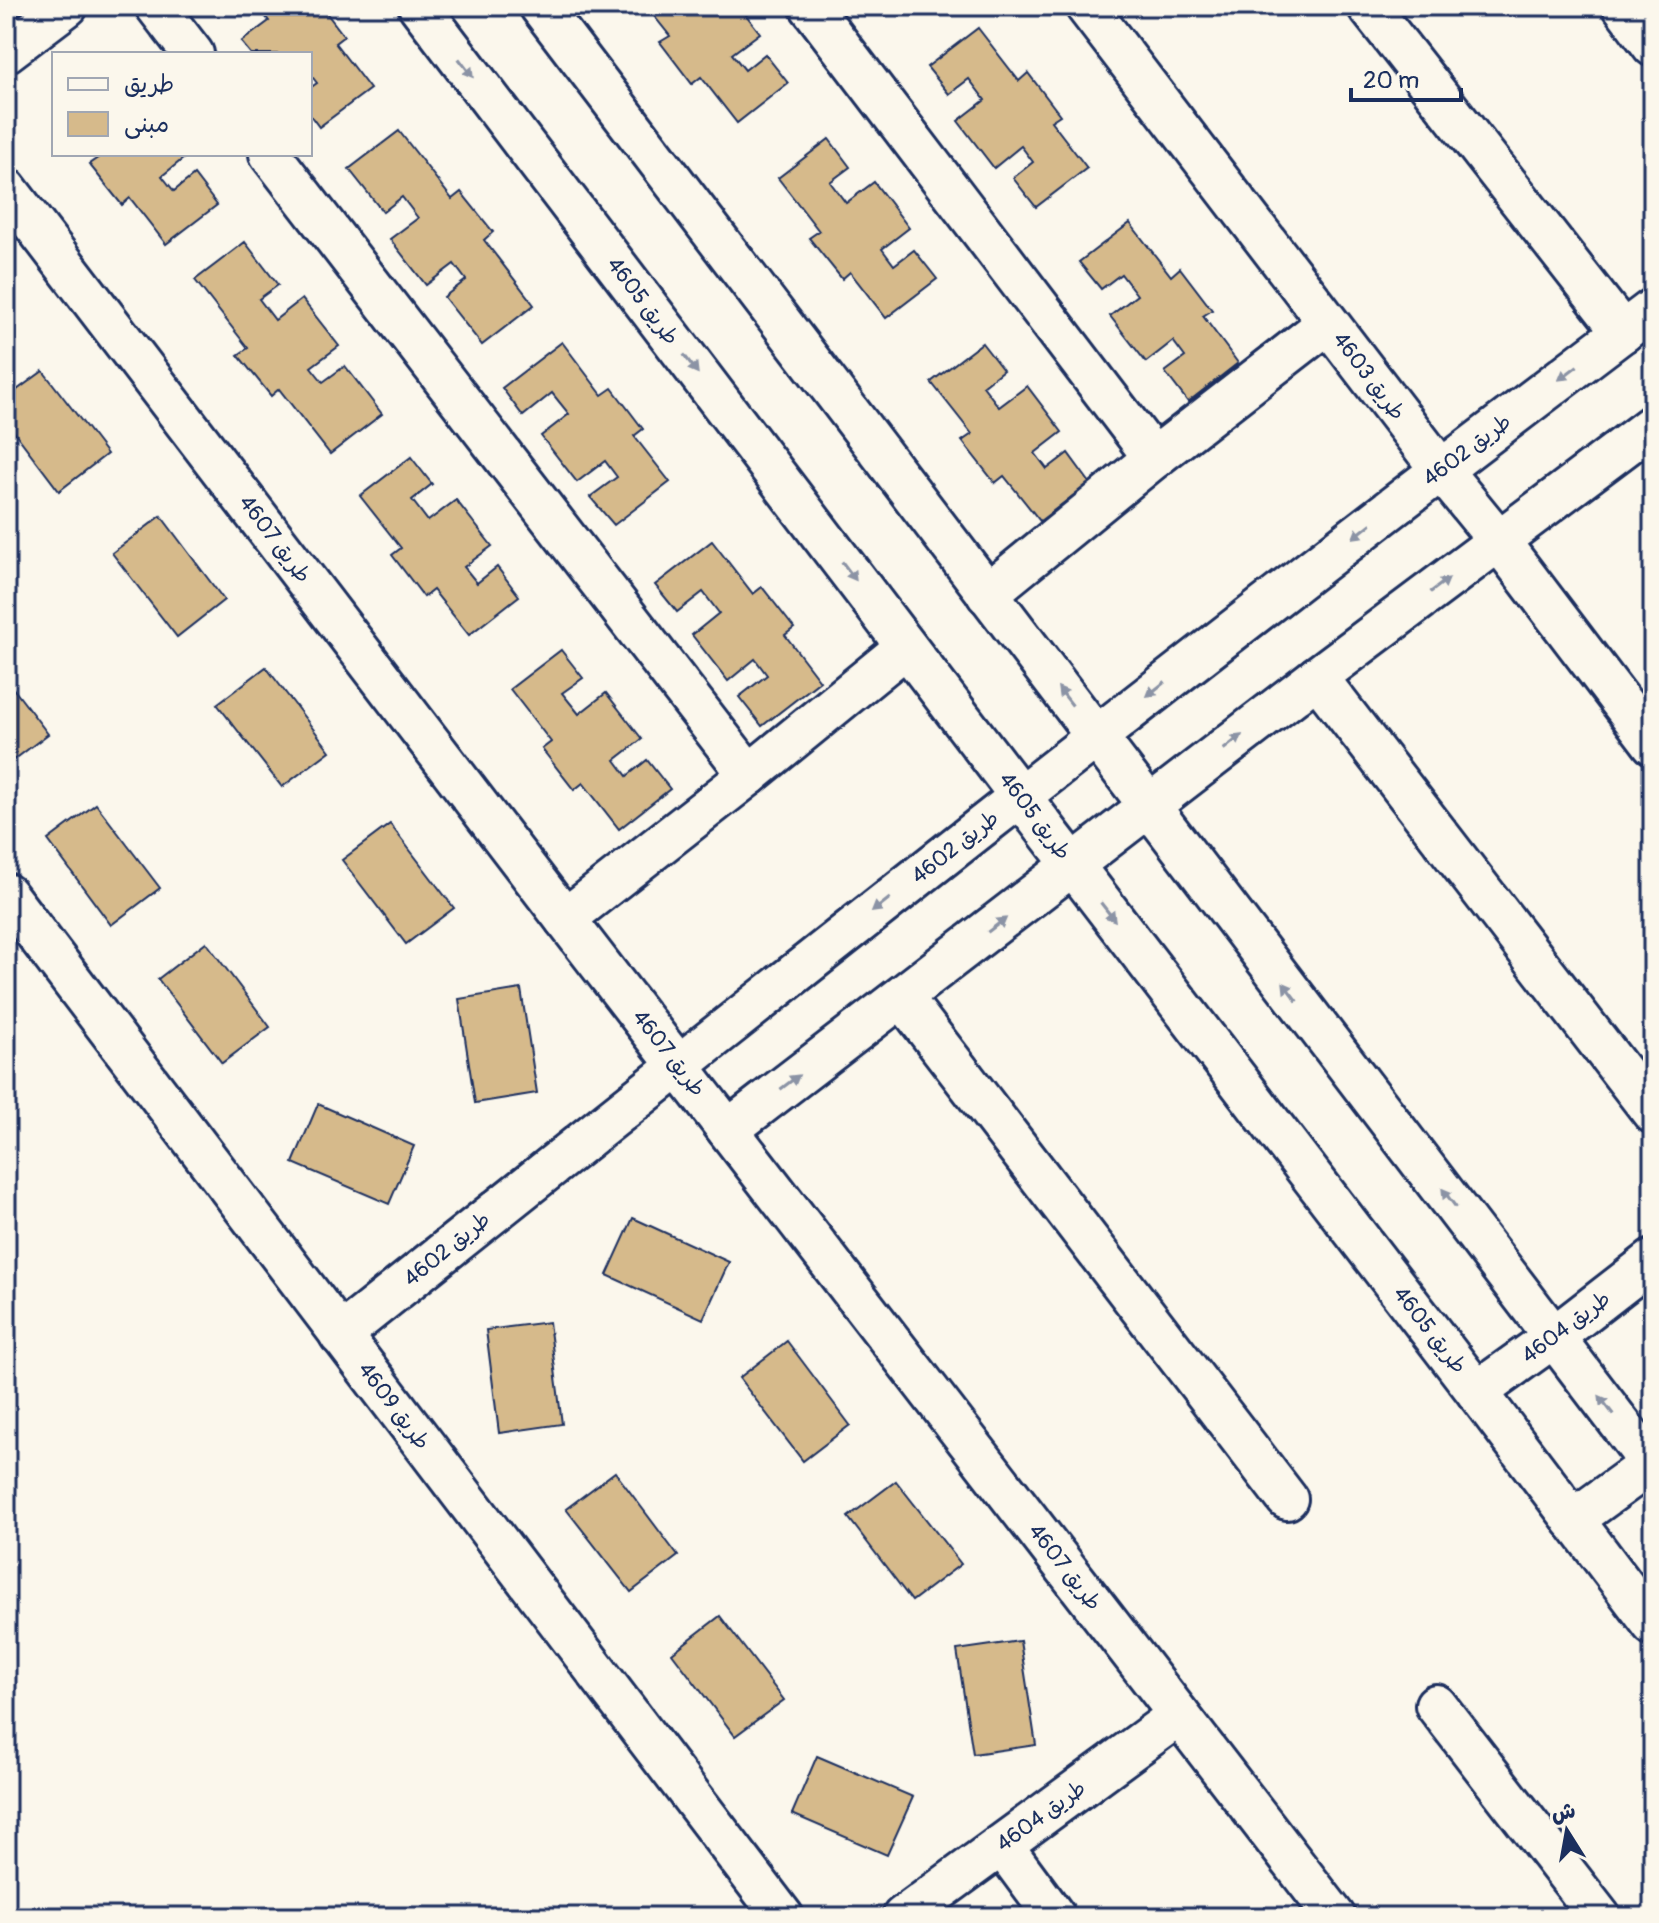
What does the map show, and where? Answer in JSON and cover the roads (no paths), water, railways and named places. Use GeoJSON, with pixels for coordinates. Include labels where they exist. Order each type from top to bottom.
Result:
{"type":"FeatureCollection","features":[{"type":"Feature","properties":{"kind":"street"},"geometry":{"type":"LineString","coordinates":[[6,52],[67,6]]}},
{"type":"Feature","properties":{"kind":"street"},"geometry":{"type":"LineString","coordinates":[[156,6],[191,52]]}},
{"type":"Feature","properties":{"kind":"street","name":"طريق 4605"},"geometry":{"type":"LineString","coordinates":[[419,6],[1653,1625]]}},
{"type":"Feature","properties":{"kind":"street"},"geometry":{"type":"LineString","coordinates":[[540,6],[1652,1465],[1573,1520]]}},
{"type":"Feature","properties":{"kind":"street"},"geometry":{"type":"LineString","coordinates":[[810,6],[1154,458]]}},
{"type":"Feature","properties":{"kind":"street","name":"طريق 4603"},"geometry":{"type":"LineString","coordinates":[[1086,6],[1653,744]]}},
{"type":"Feature","properties":{"kind":"street"},"geometry":{"type":"LineString","coordinates":[[1623,6],[1653,46]]}},
{"type":"Feature","properties":{"kind":"street"},"geometry":{"type":"LineString","coordinates":[[1371,7],[1638,321]]}},
{"type":"Feature","properties":{"kind":"street"},"geometry":{"type":"LineString","coordinates":[[272,156],[749,775]]}},
{"type":"Feature","properties":{"kind":"street","name":"طريق 4607"},"geometry":{"type":"LineString","coordinates":[[6,188],[1335,1917]]}},
{"type":"Feature","properties":{"kind":"street","name":"طريق 4602"},"geometry":{"type":"LineString","coordinates":[[340,1335],[1096,735],[1638,321]]}},
{"type":"Feature","properties":{"kind":"street"},"geometry":{"type":"LineString","coordinates":[[987,594],[1154,458],[1328,323]]}},
{"type":"Feature","properties":{"kind":"street"},"geometry":{"type":"LineString","coordinates":[[728,1130],[1317,677],[1653,425]]}},
{"type":"Feature","properties":{"kind":"street"},"geometry":{"type":"LineString","coordinates":[[565,919],[906,647]]}},
{"type":"Feature","properties":{"kind":"street"},"geometry":{"type":"LineString","coordinates":[[1317,677],[1653,1113]]}},
{"type":"Feature","properties":{"kind":"street","name":"طريق 4609"},"geometry":{"type":"LineString","coordinates":[[6,894],[783,1917]]}},
{"type":"Feature","properties":{"kind":"street"},"geometry":{"type":"LineString","coordinates":[[902,997],[1287,1499]]}},
{"type":"Feature","properties":{"kind":"street","name":"طريق 4604"},"geometry":{"type":"LineString","coordinates":[[1477,1392],[1653,1260]]}},
{"type":"Feature","properties":{"kind":"street"},"geometry":{"type":"LineString","coordinates":[[1436,1705],[1600,1917]]}},
{"type":"Feature","properties":{"kind":"street","name":"طريق 4604"},"geometry":{"type":"LineString","coordinates":[[903,1917],[1179,1715]]}},
{"type":"Feature","properties":{"kind":"street"},"geometry":{"type":"LineString","coordinates":[[1002,1845],[1055,1917]]}}]}
